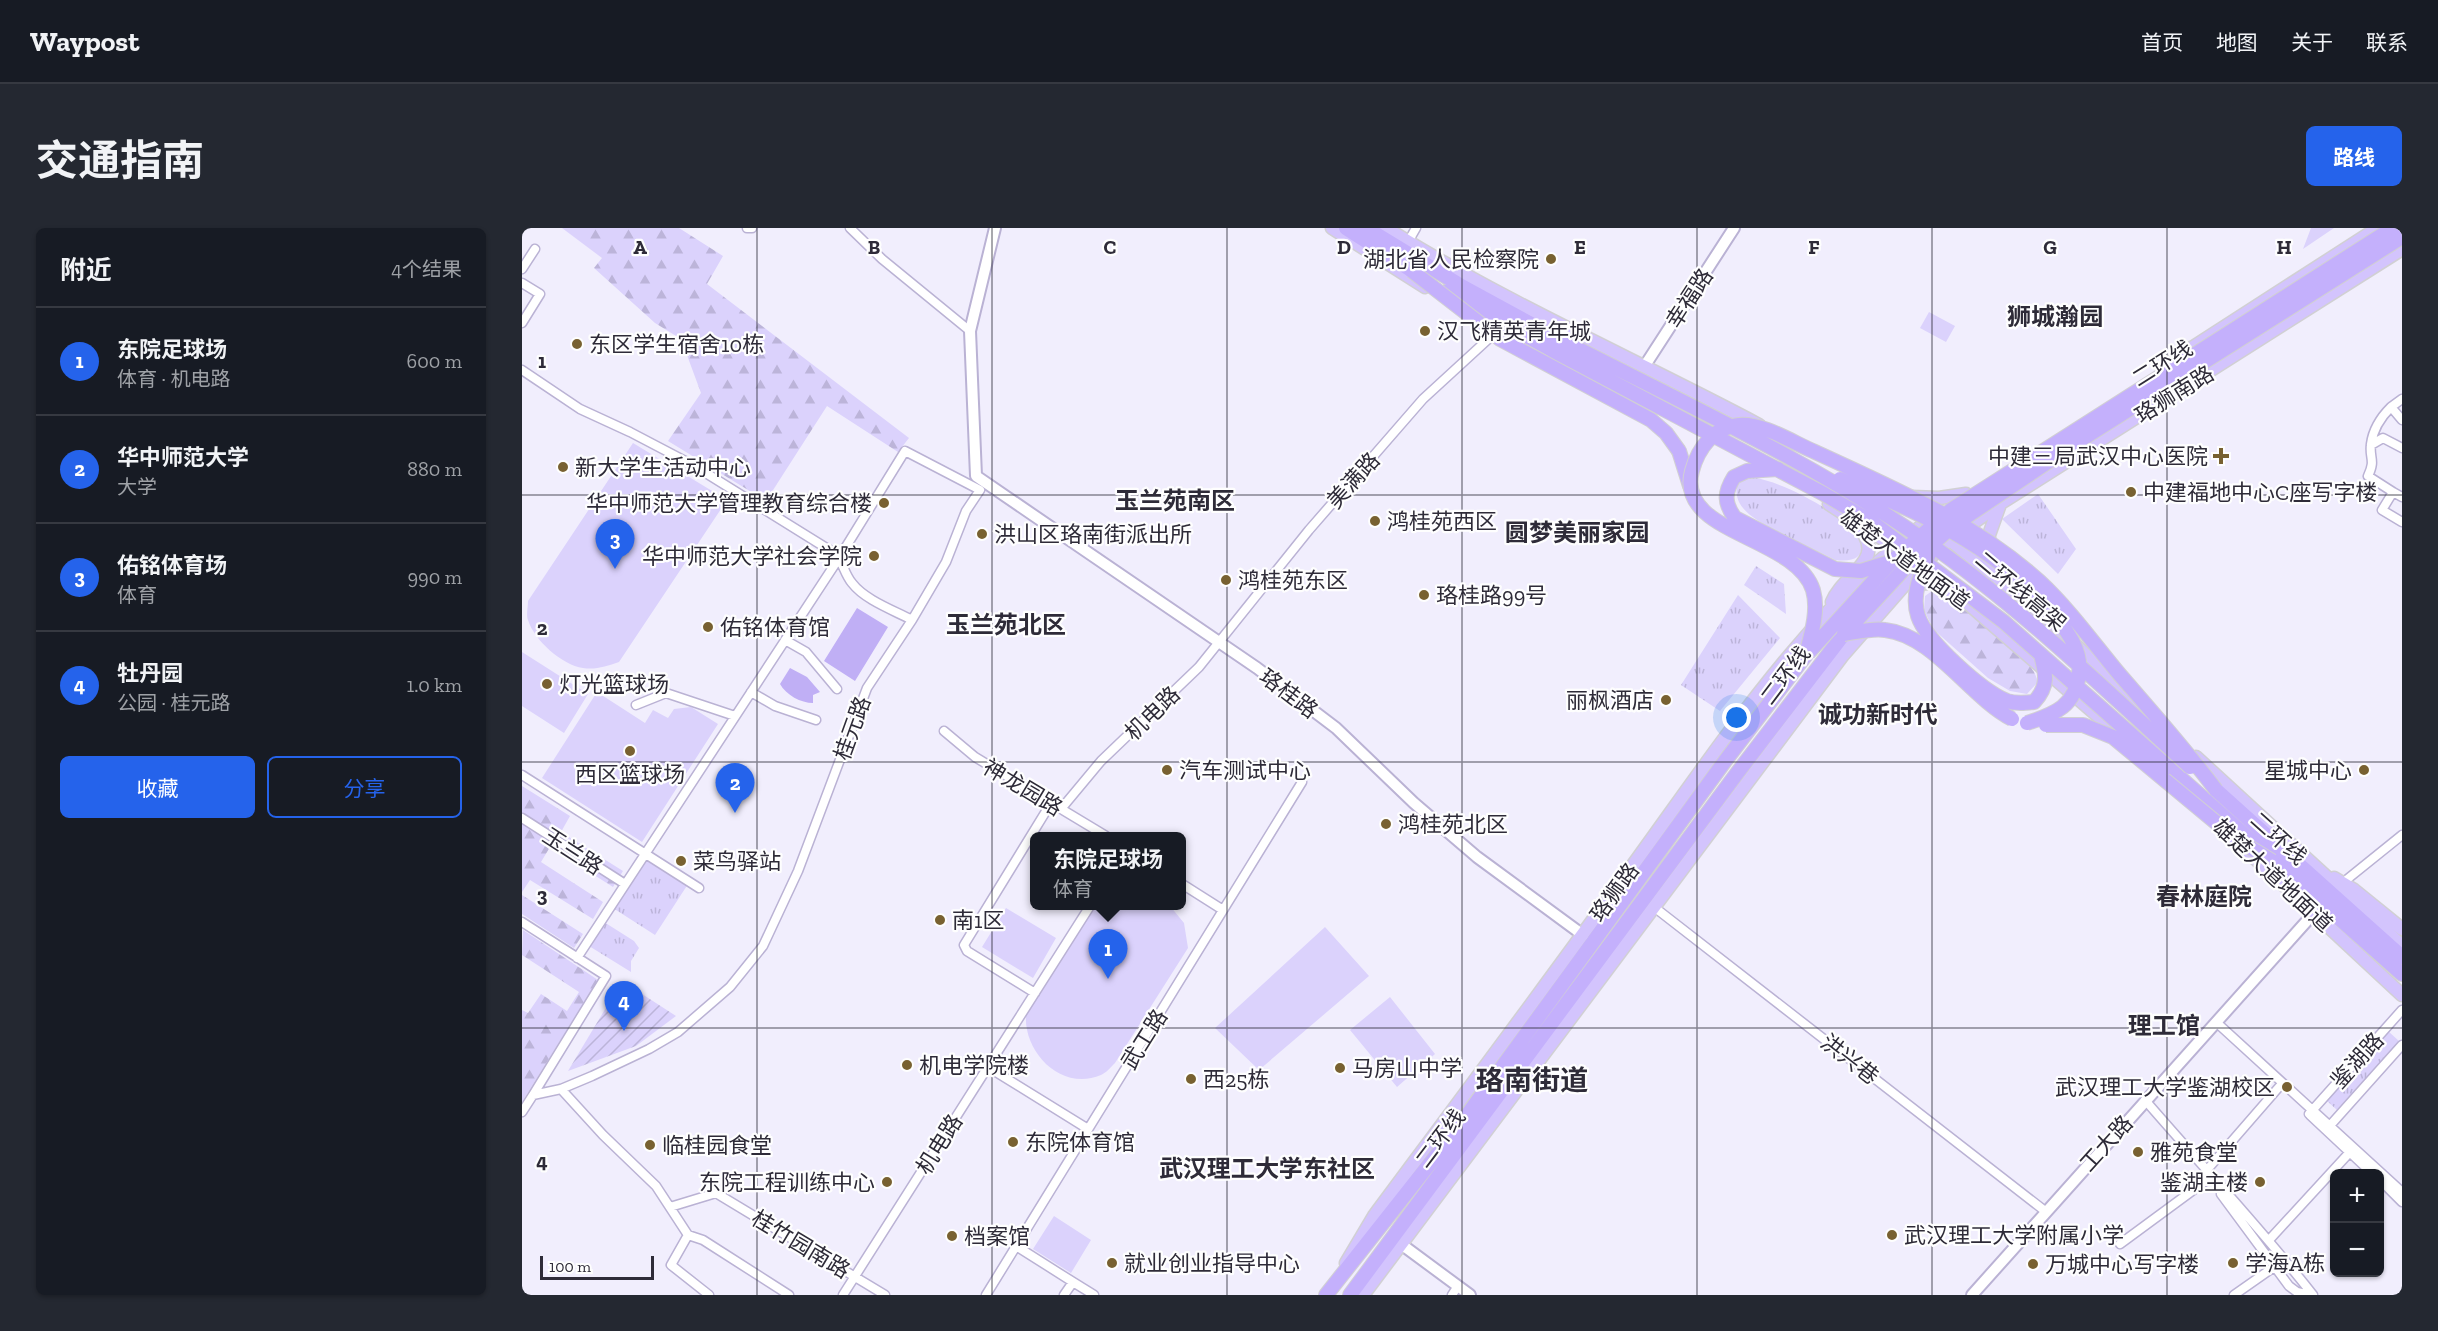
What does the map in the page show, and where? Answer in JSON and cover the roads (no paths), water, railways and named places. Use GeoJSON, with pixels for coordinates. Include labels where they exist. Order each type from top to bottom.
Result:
{"type":"FeatureCollection","features":[{"type":"Feature","properties":{"kind":"highway"},"geometry":{"type":"LineString","coordinates":[[1346,228],[1412,271],[1500,339],[1652,420],[1666,433],[1679,451],[1690,486],[1703,512],[1721,524],[1792,561],[1809,581],[1814,592],[1814,613],[1806,655]]}},
{"type":"Feature","properties":{"kind":"highway"},"geometry":{"type":"LineString","coordinates":[[1366,228],[1555,344]]}},
{"type":"Feature","properties":{"kind":"highway","name":"二环线"},"geometry":{"type":"LineString","coordinates":[[1328,1291],[1454,1133],[1725,761],[1806,655],[1892,561],[1951,510],[2393,228]]}},
{"type":"Feature","properties":{"kind":"highway","name":"二环线"},"geometry":{"type":"LineString","coordinates":[[1350,1295],[1738,771],[1844,634],[1904,569],[2082,439],[2402,237]]}},
{"type":"Feature","properties":{"kind":"highway"},"geometry":{"type":"LineString","coordinates":[[1412,271],[1555,344]]}},
{"type":"Feature","properties":{"kind":"highway","name":"二环线高架"},"geometry":{"type":"LineString","coordinates":[[1555,344],[1785,455],[1899,523],[2014,610],[2402,957]]}},
{"type":"Feature","properties":{"kind":"highway","name":"二环线"},"geometry":{"type":"LineString","coordinates":[[1555,344],[1824,494],[1906,546],[2004,622],[2402,974]]}},
{"type":"Feature","properties":{"kind":"highway"},"geometry":{"type":"LineString","coordinates":[[1690,486],[1695,461],[1703,446],[1726,426],[1743,424],[1771,432],[1907,494],[1958,522],[2000,550],[2060,602],[2184,748],[2216,790]]}},
{"type":"Feature","properties":{"kind":"highway"},"geometry":{"type":"LineString","coordinates":[[1785,455],[1905,507],[1961,535],[2006,568],[2042,600],[2061,623],[2077,650],[2080,663],[2079,676],[2068,702],[2056,714],[2027,723]]}},
{"type":"Feature","properties":{"kind":"highway"},"geometry":{"type":"LineString","coordinates":[[1778,469],[1747,471],[1734,477],[1725,497],[1727,508],[1735,518],[1834,569],[1861,571],[1892,561]]}},
{"type":"Feature","properties":{"kind":"highway"},"geometry":{"type":"LineString","coordinates":[[1945,538],[1922,570],[1916,594],[1918,616],[1934,641],[1988,690],[2007,701],[2020,704],[2034,702],[2045,687],[2044,658]]}},
{"type":"Feature","properties":{"kind":"highway"},"geometry":{"type":"LineString","coordinates":[[1844,634],[1873,629],[1905,635],[1947,666],[1999,712],[2027,723],[2083,724],[2113,737],[2236,839],[2272,861]]}},
{"type":"Feature","properties":{"kind":"main road","name":"雄楚大道地面道"},"geometry":{"type":"LineString","coordinates":[[1332,228],[1413,280],[1500,330],[1836,509],[1895,547],[1959,596],[2176,783],[2402,995]]}},
{"type":"Feature","properties":{"kind":"main road","name":"雄楚大道地面道"},"geometry":{"type":"LineString","coordinates":[[1386,228],[1408,242],[1644,367],[1741,415],[1884,493],[1926,522],[2050,622],[2317,869],[2340,885]]}},
{"type":"Feature","properties":{"kind":"main road","name":"珞狮南路"},"geometry":{"type":"LineString","coordinates":[[1926,522],[2378,228]]}},
{"type":"Feature","properties":{"kind":"main road","name":"珞狮南路"},"geometry":{"type":"LineString","coordinates":[[1921,566],[1945,538],[2402,249]]}},
{"type":"Feature","properties":{"kind":"main road"},"geometry":{"type":"LineString","coordinates":[[1884,493],[1927,499],[1966,494]]}},
{"type":"Feature","properties":{"kind":"main road"},"geometry":{"type":"LineString","coordinates":[[2001,503],[1989,535],[1989,552],[2003,582]]}},
{"type":"Feature","properties":{"kind":"main road"},"geometry":{"type":"LineString","coordinates":[[1827,615],[1837,592],[1863,563],[1870,545],[1867,535],[1836,509]]}},
{"type":"Feature","properties":{"kind":"main road","name":"珞狮路"},"geometry":{"type":"LineString","coordinates":[[1328,1291],[1374,1216],[1713,756],[1774,677],[1827,615],[1895,547],[1926,522]]}},
{"type":"Feature","properties":{"kind":"main road","name":"珞狮路"},"geometry":{"type":"LineString","coordinates":[[1363,1295],[1843,655],[1921,566]]}},
{"type":"Feature","properties":{"kind":"main road"},"geometry":{"type":"LineString","coordinates":[[1899,589],[1923,582],[1959,596]]}},
{"type":"Feature","properties":{"kind":"main road"},"geometry":{"type":"LineString","coordinates":[[2340,885],[2400,928]]}},
{"type":"Feature","properties":{"kind":"main road"},"geometry":{"type":"LineString","coordinates":[[2340,885],[2402,946]]}},
{"type":"Feature","properties":{"kind":"street"},"geometry":{"type":"LineString","coordinates":[[850,228],[882,259],[970,331]]}},
{"type":"Feature","properties":{"kind":"street"},"geometry":{"type":"LineString","coordinates":[[980,490],[976,476],[970,331],[994,228]]}},
{"type":"Feature","properties":{"kind":"street"},"geometry":{"type":"LineString","coordinates":[[1408,242],[1416,228]]}},
{"type":"Feature","properties":{"kind":"street","name":"幸福路"},"geometry":{"type":"LineString","coordinates":[[1644,367],[1734,228]]}},
{"type":"Feature","properties":{"kind":"street"},"geometry":{"type":"LineString","coordinates":[[522,269],[535,249]]}},
{"type":"Feature","properties":{"kind":"street"},"geometry":{"type":"LineString","coordinates":[[522,283],[540,294],[522,323]]}},
{"type":"Feature","properties":{"kind":"street","name":"美满路"},"geometry":{"type":"LineString","coordinates":[[1218,641],[1309,530],[1423,399],[1500,330]]}},
{"type":"Feature","properties":{"kind":"street"},"geometry":{"type":"LineString","coordinates":[[522,370],[580,410],[630,432],[693,465],[839,558],[851,582],[862,592],[912,620]]}},
{"type":"Feature","properties":{"kind":"street"},"geometry":{"type":"LineString","coordinates":[[2402,399],[2379,420],[2371,445],[2374,463],[2368,476],[2402,498]]}},
{"type":"Feature","properties":{"kind":"street"},"geometry":{"type":"LineString","coordinates":[[2391,407],[2402,420]]}},
{"type":"Feature","properties":{"kind":"street"},"geometry":{"type":"LineString","coordinates":[[2371,445],[2383,438],[2402,448]]}},
{"type":"Feature","properties":{"kind":"street"},"geometry":{"type":"LineString","coordinates":[[577,957],[786,640],[905,451],[980,490]]}},
{"type":"Feature","properties":{"kind":"street","name":"珞桂路"},"geometry":{"type":"LineString","coordinates":[[976,476],[1218,641],[1336,728],[1414,802],[1477,857],[1583,935]]}},
{"type":"Feature","properties":{"kind":"street","name":"桂元路"},"geometry":{"type":"LineString","coordinates":[[533,1095],[561,1089],[649,1049],[678,1032],[730,987],[763,946],[798,871],[867,688],[912,620],[946,562],[966,511],[980,490]]}},
{"type":"Feature","properties":{"kind":"street"},"geometry":{"type":"LineString","coordinates":[[2393,492],[2382,510],[2402,522]]}},
{"type":"Feature","properties":{"kind":"street"},"geometry":{"type":"LineString","coordinates":[[786,640],[806,652],[837,689]]}},
{"type":"Feature","properties":{"kind":"street","name":"机电路"},"geometry":{"type":"LineString","coordinates":[[1061,809],[1101,761],[1199,668],[1218,641]]}},
{"type":"Feature","properties":{"kind":"street"},"geometry":{"type":"LineString","coordinates":[[751,692],[775,706],[816,720]]}},
{"type":"Feature","properties":{"kind":"street"},"geometry":{"type":"LineString","coordinates":[[636,705],[666,693],[735,716]]}},
{"type":"Feature","properties":{"kind":"street","name":"神龙园路"},"geometry":{"type":"LineString","coordinates":[[944,731],[975,757],[1098,832]]}},
{"type":"Feature","properties":{"kind":"street"},"geometry":{"type":"LineString","coordinates":[[522,775],[699,888]]}},
{"type":"Feature","properties":{"kind":"street","name":"武工路"},"geometry":{"type":"LineString","coordinates":[[986,1295],[1302,782]]}},
{"type":"Feature","properties":{"kind":"street"},"geometry":{"type":"LineString","coordinates":[[1033,832],[1051,803]]}},
{"type":"Feature","properties":{"kind":"street","name":"玉兰路"},"geometry":{"type":"LineString","coordinates":[[522,818],[625,884]]}},
{"type":"Feature","properties":{"kind":"street"},"geometry":{"type":"LineString","coordinates":[[2340,885],[2402,836]]}},
{"type":"Feature","properties":{"kind":"street"},"geometry":{"type":"LineString","coordinates":[[1030,837],[964,945],[967,951],[1035,993]]}},
{"type":"Feature","properties":{"kind":"street"},"geometry":{"type":"LineString","coordinates":[[1186,887],[1223,910]]}},
{"type":"Feature","properties":{"kind":"street","name":"洪兴巷"},"geometry":{"type":"LineString","coordinates":[[1654,907],[2046,1211]]}},
{"type":"Feature","properties":{"kind":"street","name":"机电路"},"geometry":{"type":"LineString","coordinates":[[843,1295],[1087,910]]}},
{"type":"Feature","properties":{"kind":"street","name":"工大路"},"geometry":{"type":"LineString","coordinates":[[1972,1295],[2314,913]]}},
{"type":"Feature","properties":{"kind":"street"},"geometry":{"type":"LineString","coordinates":[[522,922],[606,976],[522,1112]]}},
{"type":"Feature","properties":{"kind":"street","name":"鉴湖路"},"geometry":{"type":"LineString","coordinates":[[2310,1112],[2402,1010]]}},
{"type":"Feature","properties":{"kind":"street"},"geometry":{"type":"LineString","coordinates":[[2214,1024],[2279,1087],[2310,1112]]}},
{"type":"Feature","properties":{"kind":"street"},"geometry":{"type":"LineString","coordinates":[[2214,1024],[2402,1192]]}},
{"type":"Feature","properties":{"kind":"street","name":"鉴湖路"},"geometry":{"type":"LineString","coordinates":[[2328,1128],[2402,1045]]}},
{"type":"Feature","properties":{"kind":"street"},"geometry":{"type":"LineString","coordinates":[[988,1067],[1088,1129]]}},
{"type":"Feature","properties":{"kind":"street"},"geometry":{"type":"LineString","coordinates":[[2120,1244],[2209,1176],[2279,1087]]}},
{"type":"Feature","properties":{"kind":"street"},"geometry":{"type":"LineString","coordinates":[[561,1089],[603,1135],[656,1186],[688,1235],[703,1240],[789,1295]]}},
{"type":"Feature","properties":{"kind":"street"},"geometry":{"type":"LineString","coordinates":[[2145,1100],[2209,1176],[2270,1239],[2311,1295]]}},
{"type":"Feature","properties":{"kind":"street"},"geometry":{"type":"LineString","coordinates":[[2328,1128],[2369,1169]]}},
{"type":"Feature","properties":{"kind":"street"},"geometry":{"type":"LineString","coordinates":[[2270,1239],[2350,1152]]}},
{"type":"Feature","properties":{"kind":"street"},"geometry":{"type":"LineString","coordinates":[[2209,1176],[2274,1267],[2295,1291],[2311,1295]]}},
{"type":"Feature","properties":{"kind":"street"},"geometry":{"type":"LineString","coordinates":[[2384,1185],[2402,1202]]}},
{"type":"Feature","properties":{"kind":"street","name":"桂竹园南路"},"geometry":{"type":"LineString","coordinates":[[670,1208],[716,1193],[885,1295]]}},
{"type":"Feature","properties":{"kind":"street"},"geometry":{"type":"LineString","coordinates":[[688,1235],[671,1265],[709,1295]]}},
{"type":"Feature","properties":{"kind":"street"},"geometry":{"type":"LineString","coordinates":[[1401,1244],[1455,1290],[1470,1295]]}},
{"type":"Feature","properties":{"kind":"street"},"geometry":{"type":"LineString","coordinates":[[1016,1246],[1094,1295]]}},
{"type":"Feature","properties":{"kind":"street"},"geometry":{"type":"LineString","coordinates":[[2234,1295],[2274,1267]]}},
{"type":"Feature","properties":{"kind":"street"},"geometry":{"type":"LineString","coordinates":[[1064,1295],[1073,1281]]}},
{"type":"Feature","properties":{"kind":"place","name":"湖北省人民检察院"},"geometry":{"type":"Point","coordinates":[1551,259]}},
{"type":"Feature","properties":{"kind":"place","name":"汉飞精英青年城"},"geometry":{"type":"Point","coordinates":[1425,331]}},
{"type":"Feature","properties":{"kind":"place","name":"东区学生宿舍10栋"},"geometry":{"type":"Point","coordinates":[577,344]}},
{"type":"Feature","properties":{"kind":"place","name":"中建三局武汉中心医院"},"geometry":{"type":"Point","coordinates":[2221,456]}},
{"type":"Feature","properties":{"kind":"place","name":"新大学生活动中心"},"geometry":{"type":"Point","coordinates":[563,467]}},
{"type":"Feature","properties":{"kind":"place","name":"中建福地中心C座写字楼"},"geometry":{"type":"Point","coordinates":[2131,492]}},
{"type":"Feature","properties":{"kind":"place","name":"华中师范大学管理教育综合楼"},"geometry":{"type":"Point","coordinates":[884,503]}},
{"type":"Feature","properties":{"kind":"place","name":"鸿桂苑西区"},"geometry":{"type":"Point","coordinates":[1375,521]}},
{"type":"Feature","properties":{"kind":"place","name":"洪山区珞南街派出所"},"geometry":{"type":"Point","coordinates":[982,534]}},
{"type":"Feature","properties":{"kind":"place","name":"华中师范大学社会学院"},"geometry":{"type":"Point","coordinates":[874,556]}},
{"type":"Feature","properties":{"kind":"place","name":"佑铭体育场"},"geometry":{"type":"Point","coordinates":[615,569]}},
{"type":"Feature","properties":{"kind":"place","name":"鸿桂苑东区"},"geometry":{"type":"Point","coordinates":[1226,580]}},
{"type":"Feature","properties":{"kind":"place","name":"珞桂路99号"},"geometry":{"type":"Point","coordinates":[1424,595]}},
{"type":"Feature","properties":{"kind":"place","name":"佑铭体育馆"},"geometry":{"type":"Point","coordinates":[708,627]}},
{"type":"Feature","properties":{"kind":"place","name":"灯光篮球场"},"geometry":{"type":"Point","coordinates":[547,684]}},
{"type":"Feature","properties":{"kind":"place","name":"丽枫酒店"},"geometry":{"type":"Point","coordinates":[1666,700]}},
{"type":"Feature","properties":{"kind":"place","name":"西区篮球场"},"geometry":{"type":"Point","coordinates":[630,751]}},
{"type":"Feature","properties":{"kind":"place","name":"汽车测试中心"},"geometry":{"type":"Point","coordinates":[1167,770]}},
{"type":"Feature","properties":{"kind":"place","name":"星城中心"},"geometry":{"type":"Point","coordinates":[2364,770]}},
{"type":"Feature","properties":{"kind":"place","name":"华中师范大学"},"geometry":{"type":"Point","coordinates":[735,813]}},
{"type":"Feature","properties":{"kind":"place","name":"鸿桂苑北区"},"geometry":{"type":"Point","coordinates":[1386,824]}},
{"type":"Feature","properties":{"kind":"place","name":"菜鸟驿站"},"geometry":{"type":"Point","coordinates":[681,861]}},
{"type":"Feature","properties":{"kind":"place","name":"南1区"},"geometry":{"type":"Point","coordinates":[940,920]}},
{"type":"Feature","properties":{"kind":"place","name":"东院足球场"},"geometry":{"type":"Point","coordinates":[1108,979]}},
{"type":"Feature","properties":{"kind":"place","name":"牡丹园"},"geometry":{"type":"Point","coordinates":[624,1031]}},
{"type":"Feature","properties":{"kind":"place","name":"机电学院楼"},"geometry":{"type":"Point","coordinates":[907,1065]}},
{"type":"Feature","properties":{"kind":"place","name":"马房山中学"},"geometry":{"type":"Point","coordinates":[1340,1068]}},
{"type":"Feature","properties":{"kind":"place","name":"西25栋"},"geometry":{"type":"Point","coordinates":[1191,1079]}},
{"type":"Feature","properties":{"kind":"place","name":"武汉理工大学鉴湖校区"},"geometry":{"type":"Point","coordinates":[2287,1087]}},
{"type":"Feature","properties":{"kind":"place","name":"东院体育馆"},"geometry":{"type":"Point","coordinates":[1013,1142]}},
{"type":"Feature","properties":{"kind":"place","name":"临桂园食堂"},"geometry":{"type":"Point","coordinates":[650,1145]}},
{"type":"Feature","properties":{"kind":"place","name":"雅苑食堂"},"geometry":{"type":"Point","coordinates":[2138,1152]}},
{"type":"Feature","properties":{"kind":"place","name":"东院工程训练中心"},"geometry":{"type":"Point","coordinates":[887,1182]}},
{"type":"Feature","properties":{"kind":"place","name":"鉴湖主楼"},"geometry":{"type":"Point","coordinates":[2260,1182]}},
{"type":"Feature","properties":{"kind":"place","name":"武汉理工大学附属小学"},"geometry":{"type":"Point","coordinates":[1892,1235]}},
{"type":"Feature","properties":{"kind":"place","name":"档案馆"},"geometry":{"type":"Point","coordinates":[952,1236]}},
{"type":"Feature","properties":{"kind":"place","name":"就业创业指导中心"},"geometry":{"type":"Point","coordinates":[1112,1263]}},
{"type":"Feature","properties":{"kind":"place","name":"学海A栋"},"geometry":{"type":"Point","coordinates":[2233,1263]}},
{"type":"Feature","properties":{"kind":"place","name":"万城中心写字楼"},"geometry":{"type":"Point","coordinates":[2033,1264]}},
{"type":"Feature","properties":{"kind":"district","name":"狮城瀚园"},"geometry":{"type":"Point","coordinates":[2055,317]}},
{"type":"Feature","properties":{"kind":"district","name":"玉兰苑南区"},"geometry":{"type":"Point","coordinates":[1175,501]}},
{"type":"Feature","properties":{"kind":"district","name":"圆梦美丽家园"},"geometry":{"type":"Point","coordinates":[1577,533]}},
{"type":"Feature","properties":{"kind":"district","name":"玉兰苑北区"},"geometry":{"type":"Point","coordinates":[1006,625]}},
{"type":"Feature","properties":{"kind":"district","name":"诚功新时代"},"geometry":{"type":"Point","coordinates":[1878,715]}},
{"type":"Feature","properties":{"kind":"district","name":"春林庭院"},"geometry":{"type":"Point","coordinates":[2204,897]}},
{"type":"Feature","properties":{"kind":"district","name":"理工馆"},"geometry":{"type":"Point","coordinates":[2164,1026]}},
{"type":"Feature","properties":{"kind":"district","name":"珞南街道"},"geometry":{"type":"Point","coordinates":[1532,1080]}},
{"type":"Feature","properties":{"kind":"district","name":"武汉理工大学东社区"},"geometry":{"type":"Point","coordinates":[1267,1169]}}]}
